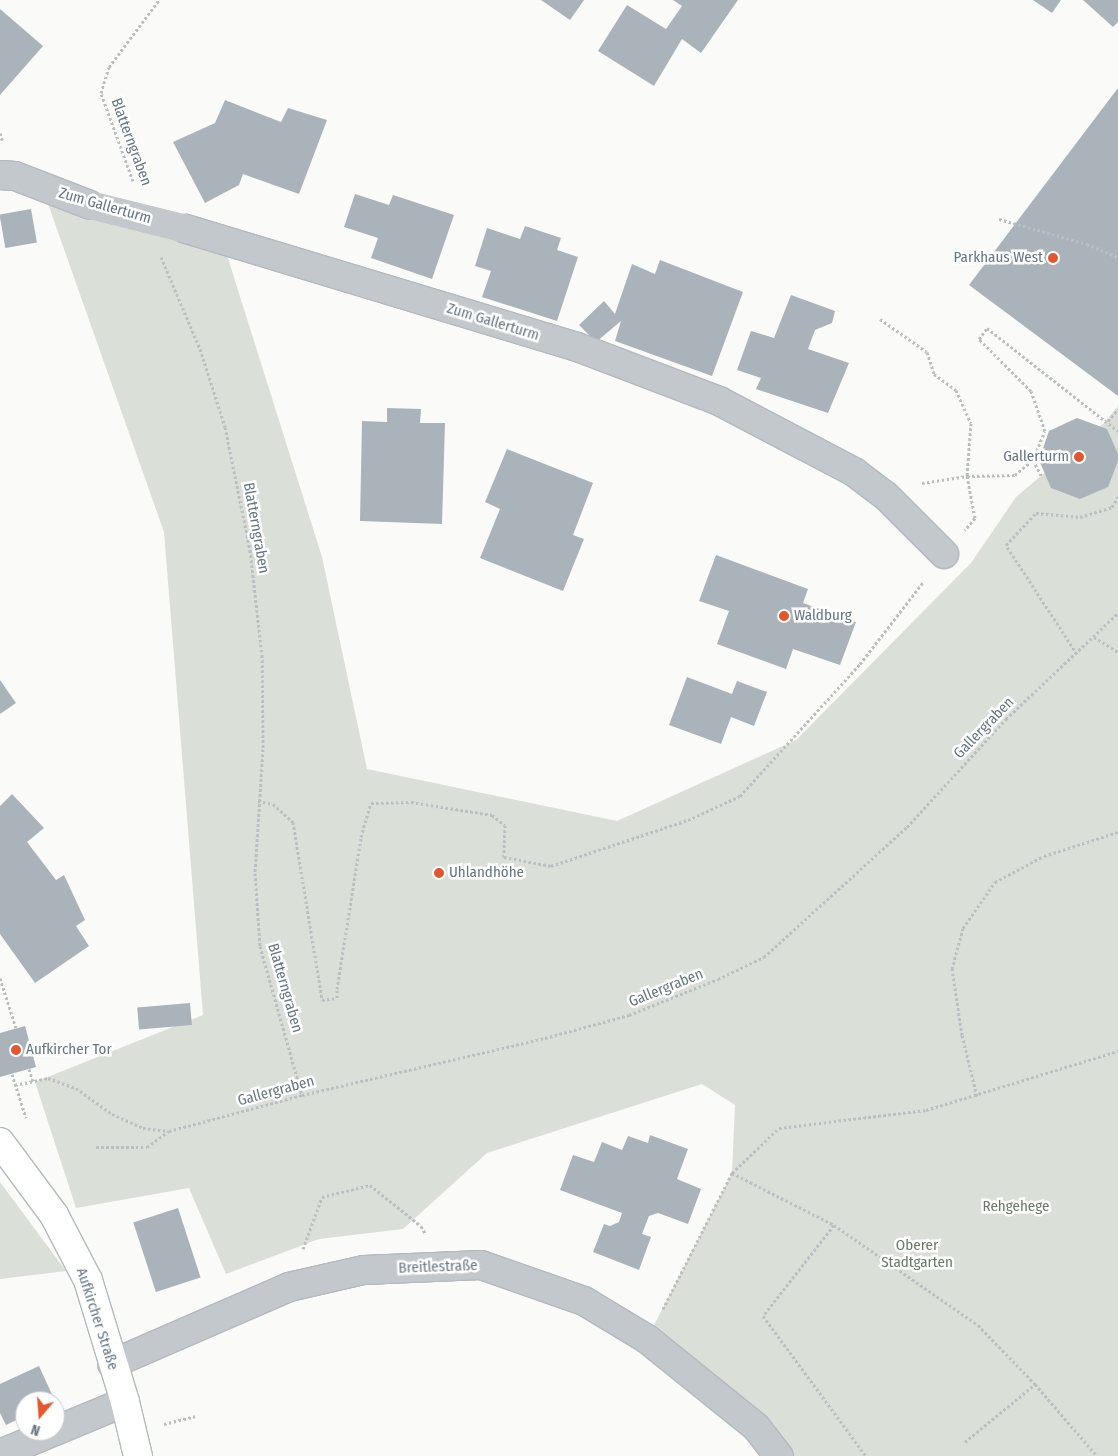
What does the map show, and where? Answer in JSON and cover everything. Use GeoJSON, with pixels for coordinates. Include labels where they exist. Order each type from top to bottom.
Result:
{"type":"FeatureCollection","features":[{"type":"Feature","properties":{"kind":"street","name":"Zum Gallerturm"},"geometry":{"type":"LineString","coordinates":[[0,175],[15,176],[90,205],[186,229],[577,347],[719,401],[854,472],[886,496],[944,554]]}},
{"type":"Feature","properties":{"kind":"street","name":"Aufkircher Straße"},"geometry":{"type":"LineString","coordinates":[[0,1142],[54,1214],[88,1280],[125,1402],[138,1456]]}},
{"type":"Feature","properties":{"kind":"street","name":"Breitlestraße"},"geometry":{"type":"LineString","coordinates":[[112,1364],[289,1287],[364,1270],[482,1265],[584,1301],[647,1339],[756,1426],[779,1456]]}},
{"type":"Feature","properties":{"kind":"street"},"geometry":{"type":"LineString","coordinates":[[65,1427],[125,1402]]}},
{"type":"Feature","properties":{"kind":"street"},"geometry":{"type":"LineString","coordinates":[[0,1454],[31,1441]]}},
{"type":"Feature","properties":{"kind":"path","name":"Blatterngraben"},"geometry":{"type":"LineString","coordinates":[[134,184],[101,93],[109,67],[159,0]]}},
{"type":"Feature","properties":{"kind":"path"},"geometry":{"type":"LineString","coordinates":[[998,220],[1087,244],[1118,257]]}},
{"type":"Feature","properties":{"kind":"path","name":"Blatterngraben"},"geometry":{"type":"LineString","coordinates":[[160,256],[200,349],[225,427],[250,550],[262,655],[263,749],[258,801],[255,873],[260,946],[302,1095]]}},
{"type":"Feature","properties":{"kind":"path"},"geometry":{"type":"LineString","coordinates":[[258,801],[273,804],[293,822],[322,1000],[338,998],[337,989],[361,837],[371,803],[411,802],[492,815],[505,825],[504,856],[551,866],[688,820],[740,796],[860,664],[944,554],[976,518],[967,476],[971,423],[956,390],[934,374],[927,352],[880,319]]}},
{"type":"Feature","properties":{"kind":"path"},"geometry":{"type":"LineString","coordinates":[[886,496],[913,485],[967,476],[1015,476],[1033,460],[1045,431],[1031,391],[978,339],[987,328],[1108,421],[1118,431]]}},
{"type":"Feature","properties":{"kind":"path"},"geometry":{"type":"LineString","coordinates":[[1108,421],[1118,409]]}},
{"type":"Feature","properties":{"kind":"path"},"geometry":{"type":"LineString","coordinates":[[1033,460],[1042,477]]}},
{"type":"Feature","properties":{"kind":"path"},"geometry":{"type":"LineString","coordinates":[[1077,654],[1006,545],[1036,513],[1080,517],[1112,507],[1118,497]]}},
{"type":"Feature","properties":{"kind":"path","name":"Gallergraben"},"geometry":{"type":"LineString","coordinates":[[96,1148],[147,1147],[169,1131],[302,1095],[545,1038],[629,1015],[718,979],[764,957],[907,827],[1006,719],[1077,654],[1118,613]]}},
{"type":"Feature","properties":{"kind":"path"},"geometry":{"type":"LineString","coordinates":[[1094,637],[1118,652]]}},
{"type":"Feature","properties":{"kind":"path"},"geometry":{"type":"LineString","coordinates":[[977,1096],[962,1035],[952,969],[963,928],[995,882],[1044,856],[1118,832]]}},
{"type":"Feature","properties":{"kind":"path"},"geometry":{"type":"LineString","coordinates":[[0,978],[16,1028]]}},
{"type":"Feature","properties":{"kind":"path"},"geometry":{"type":"LineString","coordinates":[[647,1339],[732,1173],[779,1128],[926,1110],[1118,1052]]}},
{"type":"Feature","properties":{"kind":"path"},"geometry":{"type":"LineString","coordinates":[[29,1069],[33,1081]]}},
{"type":"Feature","properties":{"kind":"path"},"geometry":{"type":"LineString","coordinates":[[15,1085],[48,1078],[76,1088],[112,1114],[143,1128],[169,1131]]}},
{"type":"Feature","properties":{"kind":"path"},"geometry":{"type":"LineString","coordinates":[[732,1173],[834,1225],[978,1325],[1035,1384],[1097,1456]]}},
{"type":"Feature","properties":{"kind":"path"},"geometry":{"type":"LineString","coordinates":[[289,1287],[322,1197],[370,1185],[421,1226],[444,1266]]}},
{"type":"Feature","properties":{"kind":"path"},"geometry":{"type":"LineString","coordinates":[[834,1225],[763,1316],[866,1456]]}},
{"type":"Feature","properties":{"kind":"path"},"geometry":{"type":"LineString","coordinates":[[965,1442],[1035,1384]]}},
{"type":"Feature","properties":{"kind":"green space"},"geometry":{"type":"Polygon","coordinates":[[[47,201],[226,252],[322,557],[367,769],[617,821],[796,740],[971,563],[1016,497],[1105,422],[1118,406],[1118,1456],[779,1456],[647,1339],[732,1173],[735,1105],[702,1084],[487,1153],[403,1229],[319,1239],[226,1274],[189,1188],[76,1208],[35,1082],[203,1015],[164,532],[47,201]]]}},
{"type":"Feature","properties":{"kind":"green space"},"geometry":{"type":"Polygon","coordinates":[[[0,1182],[66,1271],[0,1279],[0,1182]]]}},
{"type":"Feature","properties":{"kind":"building"},"geometry":{"type":"Polygon","coordinates":[[[541,0],[584,0],[570,20],[541,0]]]}},
{"type":"Feature","properties":{"kind":"building"},"geometry":{"type":"Polygon","coordinates":[[[673,0],[738,0],[701,53],[682,39],[654,86],[598,51],[627,5],[666,29],[682,6],[673,0]]]}},
{"type":"Feature","properties":{"kind":"building"},"geometry":{"type":"Polygon","coordinates":[[[1033,0],[1061,0],[1052,13],[1033,0]]]}},
{"type":"Feature","properties":{"kind":"building"},"geometry":{"type":"Polygon","coordinates":[[[1083,0],[1118,0],[1118,22],[1113,27],[1083,0]]]}},
{"type":"Feature","properties":{"kind":"building"},"geometry":{"type":"Polygon","coordinates":[[[0,9],[43,46],[0,95],[0,9]]]}},
{"type":"Feature","properties":{"kind":"building","name":"Parkhaus West"},"geometry":{"type":"Polygon","coordinates":[[[1118,88],[1118,396],[969,285],[1118,88]]]}},
{"type":"Feature","properties":{"kind":"building"},"geometry":{"type":"Polygon","coordinates":[[[225,100],[281,122],[288,108],[327,120],[299,194],[243,174],[239,185],[205,203],[173,142],[215,123],[225,100]]]}},
{"type":"Feature","properties":{"kind":"building"},"geometry":{"type":"Polygon","coordinates":[[[355,194],[389,205],[393,195],[454,215],[432,279],[371,258],[378,238],[344,227],[355,194]]]}},
{"type":"Feature","properties":{"kind":"building"},"geometry":{"type":"Polygon","coordinates":[[[31,209],[37,242],[5,248],[0,214],[31,209]]]}},
{"type":"Feature","properties":{"kind":"building"},"geometry":{"type":"Polygon","coordinates":[[[525,226],[561,238],[557,250],[578,257],[557,321],[482,297],[491,271],[475,266],[487,228],[520,239],[525,226]]]}},
{"type":"Feature","properties":{"kind":"building"},"geometry":{"type":"Polygon","coordinates":[[[660,260],[743,292],[712,376],[615,341],[621,321],[596,342],[579,325],[604,301],[615,314],[632,264],[655,274],[660,260]]]}},
{"type":"Feature","properties":{"kind":"building"},"geometry":{"type":"Polygon","coordinates":[[[791,295],[835,311],[832,323],[815,330],[808,349],[849,363],[828,413],[756,389],[761,378],[737,370],[751,331],[774,338],[791,295]]]}},
{"type":"Feature","properties":{"kind":"building"},"geometry":{"type":"Polygon","coordinates":[[[387,408],[421,409],[420,423],[445,423],[442,524],[360,521],[362,421],[387,422],[387,408]]]}},
{"type":"Feature","properties":{"kind":"building","name":"Gallerturm"},"geometry":{"type":"Polygon","coordinates":[[[1077,418],[1107,429],[1118,454],[1118,461],[1108,487],[1080,499],[1051,488],[1039,460],[1049,431],[1077,418]]]}},
{"type":"Feature","properties":{"kind":"building"},"geometry":{"type":"Polygon","coordinates":[[[507,449],[593,483],[573,535],[584,539],[563,591],[480,558],[500,509],[485,502],[507,449]]]}},
{"type":"Feature","properties":{"kind":"building","name":"Waldburg"},"geometry":{"type":"Polygon","coordinates":[[[716,555],[808,589],[803,603],[856,622],[840,665],[793,649],[786,669],[717,644],[729,611],[699,601],[716,555]]]}},
{"type":"Feature","properties":{"kind":"building"},"geometry":{"type":"Polygon","coordinates":[[[687,677],[732,694],[737,681],[767,692],[754,726],[731,717],[721,744],[669,725],[687,677]]]}},
{"type":"Feature","properties":{"kind":"building"},"geometry":{"type":"Polygon","coordinates":[[[0,680],[16,703],[0,714],[0,680]]]}},
{"type":"Feature","properties":{"kind":"building"},"geometry":{"type":"Polygon","coordinates":[[[12,794],[44,828],[27,842],[56,880],[64,875],[85,920],[76,926],[89,946],[35,983],[0,934],[0,806],[12,794]]]}},
{"type":"Feature","properties":{"kind":"building"},"geometry":{"type":"Polygon","coordinates":[[[190,1003],[192,1025],[139,1030],[137,1008],[190,1003]]]}},
{"type":"Feature","properties":{"kind":"building","name":"Aufkircher Tor"},"geometry":{"type":"Polygon","coordinates":[[[25,1026],[36,1067],[0,1077],[0,1033],[25,1026]]]}},
{"type":"Feature","properties":{"kind":"building"},"geometry":{"type":"Polygon","coordinates":[[[650,1135],[688,1149],[677,1179],[701,1189],[688,1224],[658,1213],[649,1216],[642,1234],[651,1237],[639,1270],[593,1252],[604,1224],[610,1226],[619,1222],[622,1213],[560,1190],[573,1155],[594,1162],[602,1142],[622,1150],[628,1136],[648,1143],[650,1135]]]}},
{"type":"Feature","properties":{"kind":"building"},"geometry":{"type":"Polygon","coordinates":[[[178,1208],[201,1277],[156,1292],[133,1223],[178,1208]]]}},
{"type":"Feature","properties":{"kind":"building"},"geometry":{"type":"Polygon","coordinates":[[[39,1366],[50,1391],[15,1391],[15,1421],[6,1425],[0,1413],[0,1384],[39,1366]]]}},
{"type":"Feature","properties":{"kind":"place","name":"Parkhaus West"},"geometry":{"type":"Point","coordinates":[1053,258]}},
{"type":"Feature","properties":{"kind":"place","name":"Gallerturm"},"geometry":{"type":"Point","coordinates":[1079,457]}},
{"type":"Feature","properties":{"kind":"place","name":"Waldburg"},"geometry":{"type":"Point","coordinates":[784,616]}},
{"type":"Feature","properties":{"kind":"place","name":"Uhlandhöhe"},"geometry":{"type":"Point","coordinates":[439,873]}},
{"type":"Feature","properties":{"kind":"place","name":"Aufkircher Tor"},"geometry":{"type":"Point","coordinates":[16,1050]}},
{"type":"Feature","properties":{"kind":"park label","name":"Rehgehege"},"geometry":{"type":"Point","coordinates":[1016,1207]}},
{"type":"Feature","properties":{"kind":"park label","name":"Oberer Stadtgarten"},"geometry":{"type":"Point","coordinates":[917,1254]}}]}
